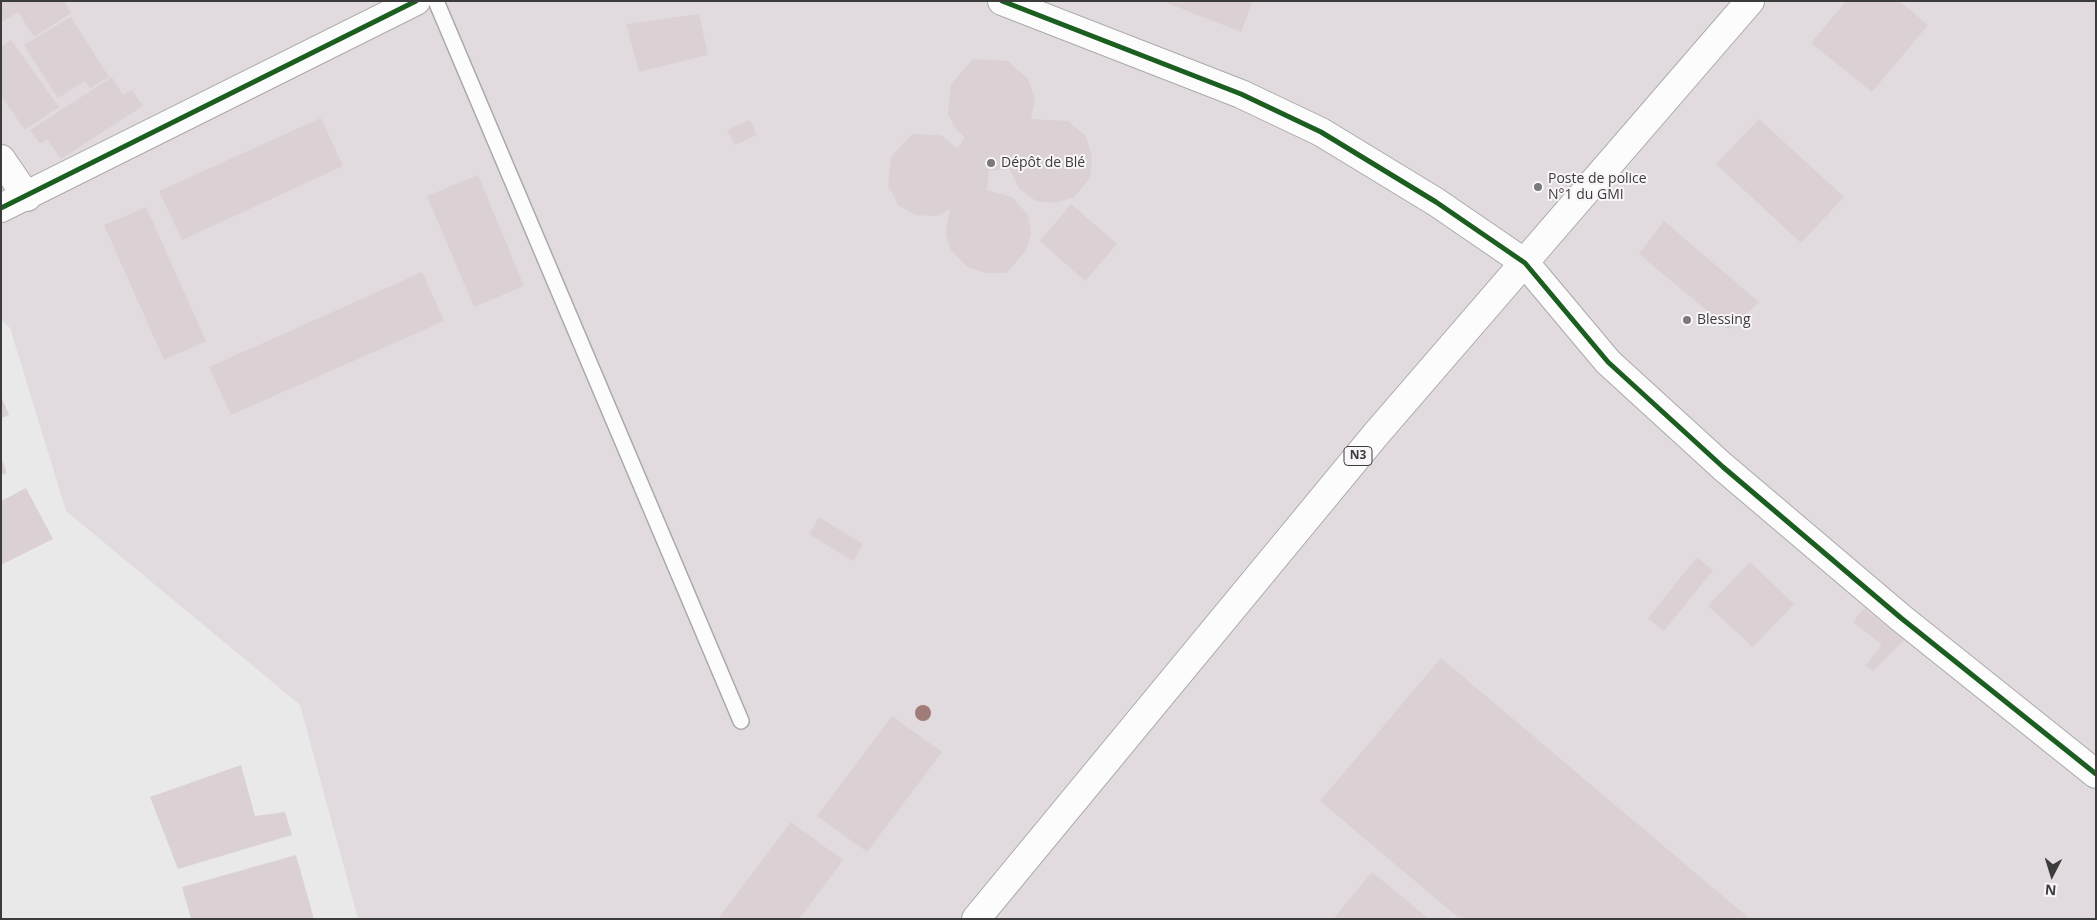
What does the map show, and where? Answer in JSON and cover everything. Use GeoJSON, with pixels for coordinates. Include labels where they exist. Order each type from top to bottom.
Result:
{"type":"FeatureCollection","features":[{"type":"Feature","properties":{"kind":"main road"},"geometry":{"type":"LineString","coordinates":[[1,208],[416,1]]}},
{"type":"Feature","properties":{"kind":"main road"},"geometry":{"type":"LineString","coordinates":[[1002,1],[1241,94],[1321,132],[1436,202],[1525,263],[1608,362],[1723,467],[1901,618],[2096,774]]}},
{"type":"Feature","properties":{"kind":"main road","name":"N3"},"geometry":{"type":"LineString","coordinates":[[976,919],[1377,433],[1750,1]]}},
{"type":"Feature","properties":{"kind":"main road"},"geometry":{"type":"LineString","coordinates":[[1,159],[26,197]]}},
{"type":"Feature","properties":{"kind":"lane"},"geometry":{"type":"LineString","coordinates":[[436,1],[741,721]]}},
{"type":"Feature","properties":{"kind":"shaded area"},"geometry":{"type":"Polygon","coordinates":[[[1,1],[2096,1],[2096,919],[358,919],[300,705],[66,511],[10,328],[1,320],[1,1]]]}},
{"type":"Feature","properties":{"kind":"building"},"geometry":{"type":"Polygon","coordinates":[[[1,1],[64,1],[71,13],[34,37],[18,12],[2,22],[1,1]]]}},
{"type":"Feature","properties":{"kind":"building"},"geometry":{"type":"Polygon","coordinates":[[[1162,1],[1253,1],[1241,32],[1162,1]]]}},
{"type":"Feature","properties":{"kind":"building"},"geometry":{"type":"Polygon","coordinates":[[[1846,1],[1899,1],[1928,25],[1872,92],[1811,43],[1846,1]]]}},
{"type":"Feature","properties":{"kind":"building"},"geometry":{"type":"Polygon","coordinates":[[[699,14],[708,55],[639,72],[626,24],[699,14]]]}},
{"type":"Feature","properties":{"kind":"building"},"geometry":{"type":"Polygon","coordinates":[[[71,17],[109,77],[90,88],[85,81],[58,98],[24,45],[71,17]]]}},
{"type":"Feature","properties":{"kind":"building"},"geometry":{"type":"Polygon","coordinates":[[[11,40],[59,107],[25,130],[1,96],[1,47],[11,40]]]}},
{"type":"Feature","properties":{"kind":"building","name":"Dépôt de Blé"},"geometry":{"type":"Polygon","coordinates":[[[973,59],[1008,61],[1028,79],[1035,99],[1031,119],[1068,121],[1086,136],[1092,157],[1090,178],[1074,197],[1055,203],[1036,201],[1019,189],[1010,169],[989,171],[987,190],[1012,197],[1028,215],[1031,233],[1026,251],[1006,273],[985,273],[967,267],[950,249],[946,232],[950,210],[937,216],[915,215],[898,205],[888,185],[891,157],[912,134],[941,135],[957,148],[965,138],[957,130],[948,114],[951,84],[973,59]]]}},
{"type":"Feature","properties":{"kind":"building"},"geometry":{"type":"Polygon","coordinates":[[[112,77],[123,95],[132,90],[143,106],[61,159],[47,139],[40,144],[30,130],[112,77]]]}},
{"type":"Feature","properties":{"kind":"building"},"geometry":{"type":"Polygon","coordinates":[[[321,118],[343,166],[182,240],[159,191],[321,118]]]}},
{"type":"Feature","properties":{"kind":"building"},"geometry":{"type":"Polygon","coordinates":[[[1759,119],[1844,197],[1801,243],[1716,164],[1759,119]]]}},
{"type":"Feature","properties":{"kind":"building"},"geometry":{"type":"Polygon","coordinates":[[[750,120],[757,135],[735,145],[727,130],[750,120]]]}},
{"type":"Feature","properties":{"kind":"building"},"geometry":{"type":"Polygon","coordinates":[[[478,175],[524,286],[474,307],[427,196],[478,175]]]}},
{"type":"Feature","properties":{"kind":"building"},"geometry":{"type":"Polygon","coordinates":[[[1071,204],[1117,244],[1085,281],[1040,241],[1071,204]]]}},
{"type":"Feature","properties":{"kind":"building"},"geometry":{"type":"Polygon","coordinates":[[[146,207],[206,341],[164,360],[104,225],[146,207]]]}},
{"type":"Feature","properties":{"kind":"building"},"geometry":{"type":"Polygon","coordinates":[[[1664,221],[1759,302],[1729,329],[1639,254],[1664,221]]]}},
{"type":"Feature","properties":{"kind":"building"},"geometry":{"type":"Polygon","coordinates":[[[422,272],[444,321],[231,415],[209,367],[422,272]]]}},
{"type":"Feature","properties":{"kind":"building"},"geometry":{"type":"Polygon","coordinates":[[[1,396],[9,415],[1,418],[1,396]]]}},
{"type":"Feature","properties":{"kind":"building"},"geometry":{"type":"Polygon","coordinates":[[[1,458],[7,473],[1,475],[1,458]]]}},
{"type":"Feature","properties":{"kind":"building"},"geometry":{"type":"Polygon","coordinates":[[[26,488],[53,539],[1,565],[1,501],[26,488]]]}},
{"type":"Feature","properties":{"kind":"building"},"geometry":{"type":"Polygon","coordinates":[[[819,517],[863,544],[853,561],[809,534],[819,517]]]}},
{"type":"Feature","properties":{"kind":"building"},"geometry":{"type":"Polygon","coordinates":[[[1697,557],[1713,570],[1664,631],[1648,618],[1697,557]]]}},
{"type":"Feature","properties":{"kind":"building"},"geometry":{"type":"Polygon","coordinates":[[[1750,562],[1794,604],[1753,647],[1708,606],[1750,562]]]}},
{"type":"Feature","properties":{"kind":"building"},"geometry":{"type":"Polygon","coordinates":[[[1864,608],[1904,640],[1873,671],[1865,666],[1882,645],[1853,622],[1864,608]]]}},
{"type":"Feature","properties":{"kind":"building"},"geometry":{"type":"Polygon","coordinates":[[[1441,658],[1750,919],[1460,919],[1320,801],[1441,658]]]}},
{"type":"Feature","properties":{"kind":"building"},"geometry":{"type":"Polygon","coordinates":[[[892,716],[942,752],[867,852],[817,816],[892,716]]]}},
{"type":"Feature","properties":{"kind":"building"},"geometry":{"type":"Polygon","coordinates":[[[241,765],[255,816],[285,812],[292,835],[178,869],[150,797],[241,765]]]}},
{"type":"Feature","properties":{"kind":"building"},"geometry":{"type":"Polygon","coordinates":[[[791,822],[843,860],[799,919],[718,919],[791,822]]]}},
{"type":"Feature","properties":{"kind":"building"},"geometry":{"type":"Polygon","coordinates":[[[296,855],[314,919],[191,919],[182,887],[296,855]]]}},
{"type":"Feature","properties":{"kind":"building"},"geometry":{"type":"Polygon","coordinates":[[[1372,872],[1429,919],[1333,919],[1372,872]]]}},
{"type":"Feature","properties":{"kind":"cycle path"},"geometry":{"type":"LineString","coordinates":[[1,208],[416,1]]}},
{"type":"Feature","properties":{"kind":"cycle path"},"geometry":{"type":"LineString","coordinates":[[1002,1],[1241,94],[1321,132],[1436,202],[1525,263],[1608,362],[1723,467],[1901,618],[2096,774]]}},
{"type":"Feature","properties":{"kind":"place","name":"Dépôt de Blé"},"geometry":{"type":"Point","coordinates":[991,163]}},
{"type":"Feature","properties":{"kind":"place","name":"Poste de police N°1 du GMI"},"geometry":{"type":"Point","coordinates":[1538,187]}},
{"type":"Feature","properties":{"kind":"place","name":"Blessing"},"geometry":{"type":"Point","coordinates":[1687,320]}}]}
